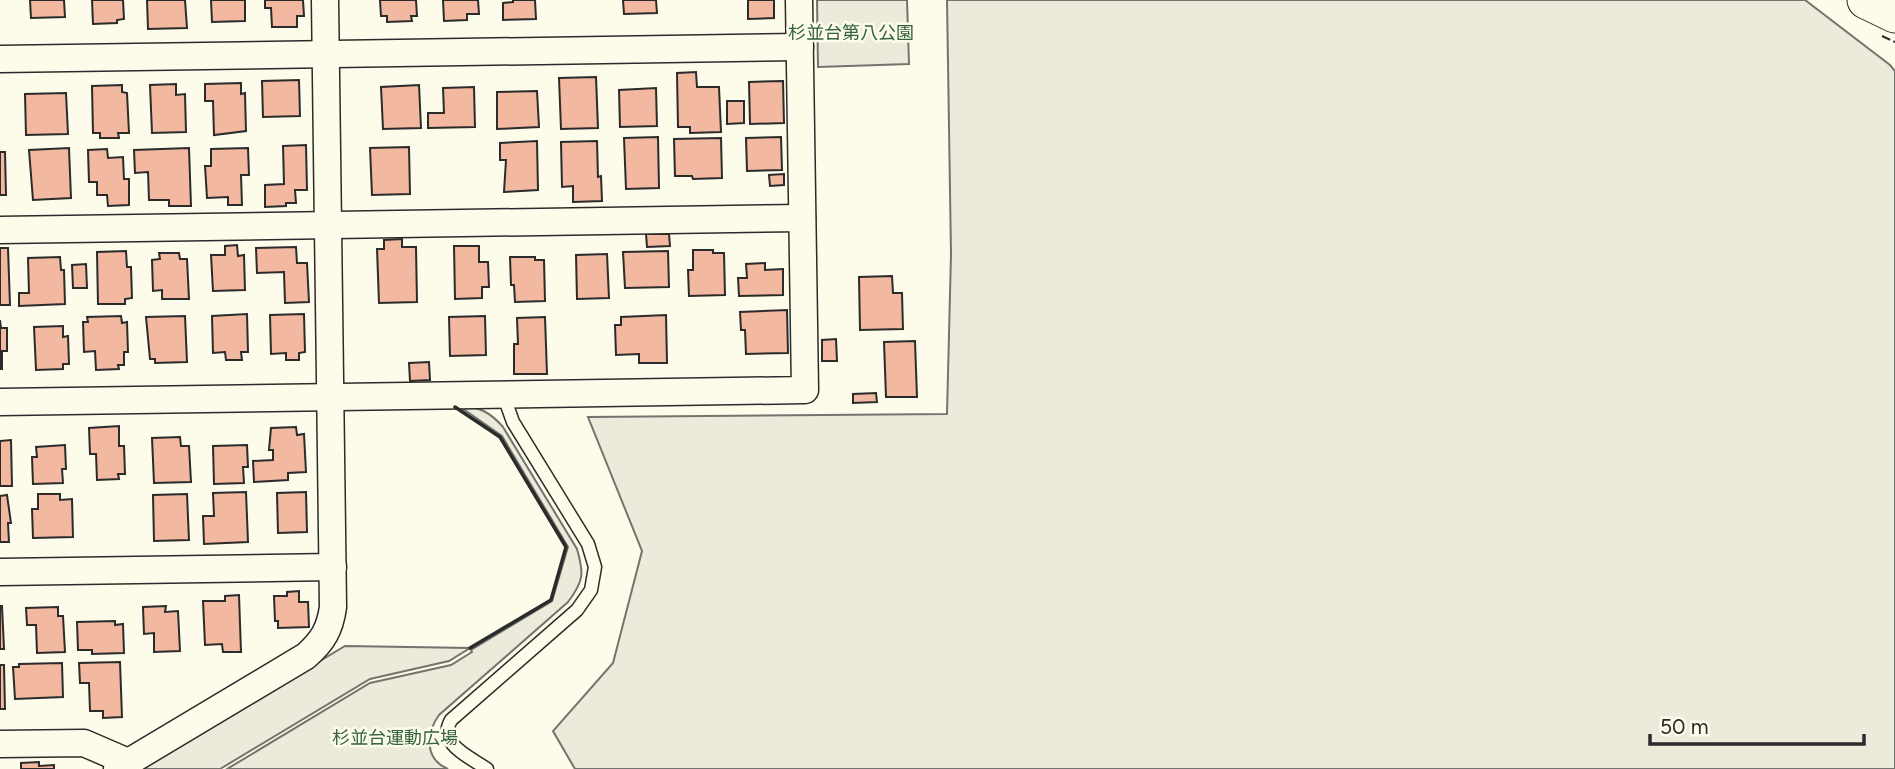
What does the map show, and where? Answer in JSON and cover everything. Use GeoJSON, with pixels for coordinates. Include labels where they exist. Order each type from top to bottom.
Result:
{"type":"FeatureCollection","features":[{"type":"Feature","properties":{"kind":"street"},"geometry":{"type":"LineString","coordinates":[[0,744],[84,743],[123,766],[306,656],[321,643],[330,626],[333,567],[325,0]]}},
{"type":"Feature","properties":{"kind":"street"},"geometry":{"type":"LineString","coordinates":[[0,402],[805,390],[799,0]]}},
{"type":"Feature","properties":{"kind":"street"},"geometry":{"type":"LineString","coordinates":[[0,59],[800,47]]}},
{"type":"Feature","properties":{"kind":"street"},"geometry":{"type":"LineString","coordinates":[[0,230],[802,218]]}},
{"type":"Feature","properties":{"kind":"street"},"geometry":{"type":"LineString","coordinates":[[0,572],[333,567]]}},
{"type":"Feature","properties":{"kind":"lane"},"geometry":{"type":"LineString","coordinates":[[487,769],[453,746],[447,738],[446,728],[577,610],[591,590],[595,567],[588,544],[513,422],[503,394]]}},
{"type":"Feature","properties":{"kind":"green space","name":"杉並台第八公園"},"geometry":{"type":"Polygon","coordinates":[[[817,0],[907,0],[909,64],[818,67],[817,0]]]}},
{"type":"Feature","properties":{"kind":"green space"},"geometry":{"type":"Polygon","coordinates":[[[947,0],[1805,0],[1890,65],[1895,71],[1895,769],[575,769],[553,731],[613,663],[642,551],[588,417],[947,414],[951,254],[947,0]]]}},
{"type":"Feature","properties":{"kind":"green space","name":"杉並台運動広場"},"geometry":{"type":"Polygon","coordinates":[[[459,406],[484,411],[503,427],[577,549],[581,577],[573,595],[439,715],[430,737],[431,752],[440,765],[448,769],[227,769],[370,683],[451,665],[552,601],[568,547],[502,436],[459,406]]]}},
{"type":"Feature","properties":{"kind":"green space"},"geometry":{"type":"Polygon","coordinates":[[[345,646],[470,648],[449,661],[370,679],[220,769],[140,769],[345,646]]]}},
{"type":"Feature","properties":{"kind":"building"},"geometry":{"type":"Polygon","coordinates":[[[30,0],[64,0],[65,17],[31,18],[30,0]]]}},
{"type":"Feature","properties":{"kind":"building"},"geometry":{"type":"Polygon","coordinates":[[[92,0],[123,0],[124,19],[117,20],[117,23],[93,24],[92,0]]]}},
{"type":"Feature","properties":{"kind":"building"},"geometry":{"type":"Polygon","coordinates":[[[147,0],[185,0],[187,28],[148,29],[147,0]]]}},
{"type":"Feature","properties":{"kind":"building"},"geometry":{"type":"Polygon","coordinates":[[[211,0],[245,0],[245,21],[212,22],[211,0]]]}},
{"type":"Feature","properties":{"kind":"building"},"geometry":{"type":"Polygon","coordinates":[[[265,0],[303,0],[304,16],[297,16],[297,27],[272,27],[271,8],[265,8],[265,0]]]}},
{"type":"Feature","properties":{"kind":"building"},"geometry":{"type":"Polygon","coordinates":[[[380,0],[416,0],[417,16],[411,16],[412,21],[387,22],[387,16],[381,16],[380,0]]]}},
{"type":"Feature","properties":{"kind":"building"},"geometry":{"type":"Polygon","coordinates":[[[443,0],[478,0],[479,14],[467,14],[467,20],[444,21],[443,0]]]}},
{"type":"Feature","properties":{"kind":"building"},"geometry":{"type":"Polygon","coordinates":[[[535,0],[536,19],[503,20],[503,3],[535,0]]]}},
{"type":"Feature","properties":{"kind":"building"},"geometry":{"type":"Polygon","coordinates":[[[623,0],[656,0],[657,13],[624,14],[623,0]]]}},
{"type":"Feature","properties":{"kind":"building"},"geometry":{"type":"Polygon","coordinates":[[[748,0],[774,0],[774,18],[748,19],[748,0]]]}},
{"type":"Feature","properties":{"kind":"building"},"geometry":{"type":"Polygon","coordinates":[[[696,72],[697,87],[719,87],[721,132],[690,133],[690,127],[678,127],[677,73],[696,72]]]}},
{"type":"Feature","properties":{"kind":"building"},"geometry":{"type":"Polygon","coordinates":[[[596,77],[598,128],[561,129],[559,78],[596,77]]]}},
{"type":"Feature","properties":{"kind":"building"},"geometry":{"type":"Polygon","coordinates":[[[299,80],[300,116],[263,117],[262,81],[299,80]]]}},
{"type":"Feature","properties":{"kind":"building"},"geometry":{"type":"Polygon","coordinates":[[[783,81],[784,123],[750,124],[749,82],[783,81]]]}},
{"type":"Feature","properties":{"kind":"building"},"geometry":{"type":"Polygon","coordinates":[[[241,83],[241,94],[245,93],[246,131],[214,135],[213,101],[205,101],[205,84],[241,83]]]}},
{"type":"Feature","properties":{"kind":"building"},"geometry":{"type":"Polygon","coordinates":[[[176,84],[176,95],[185,94],[186,132],[152,133],[150,85],[176,84]]]}},
{"type":"Feature","properties":{"kind":"building"},"geometry":{"type":"Polygon","coordinates":[[[122,85],[122,92],[127,93],[129,133],[118,133],[119,138],[100,138],[100,133],[93,133],[92,86],[122,85]]]}},
{"type":"Feature","properties":{"kind":"building"},"geometry":{"type":"Polygon","coordinates":[[[419,85],[421,128],[383,129],[381,87],[419,85]]]}},
{"type":"Feature","properties":{"kind":"building"},"geometry":{"type":"Polygon","coordinates":[[[474,87],[475,127],[428,128],[428,113],[444,113],[443,88],[474,87]]]}},
{"type":"Feature","properties":{"kind":"building"},"geometry":{"type":"Polygon","coordinates":[[[656,88],[657,126],[620,127],[619,90],[656,88]]]}},
{"type":"Feature","properties":{"kind":"building"},"geometry":{"type":"Polygon","coordinates":[[[537,91],[539,127],[497,129],[497,92],[537,91]]]}},
{"type":"Feature","properties":{"kind":"building"},"geometry":{"type":"Polygon","coordinates":[[[66,93],[68,134],[26,135],[25,94],[66,93]]]}},
{"type":"Feature","properties":{"kind":"building"},"geometry":{"type":"Polygon","coordinates":[[[727,101],[744,101],[744,123],[727,124],[727,101]]]}},
{"type":"Feature","properties":{"kind":"building"},"geometry":{"type":"Polygon","coordinates":[[[658,137],[659,188],[626,189],[624,138],[658,137]]]}},
{"type":"Feature","properties":{"kind":"building"},"geometry":{"type":"Polygon","coordinates":[[[781,137],[782,170],[747,171],[746,138],[781,137]]]}},
{"type":"Feature","properties":{"kind":"building"},"geometry":{"type":"Polygon","coordinates":[[[721,138],[722,178],[693,179],[692,176],[675,176],[674,139],[721,138]]]}},
{"type":"Feature","properties":{"kind":"building"},"geometry":{"type":"Polygon","coordinates":[[[537,141],[538,190],[504,192],[506,160],[500,160],[500,143],[537,141]]]}},
{"type":"Feature","properties":{"kind":"building"},"geometry":{"type":"Polygon","coordinates":[[[597,141],[602,201],[573,202],[573,186],[562,187],[561,142],[597,141]]]}},
{"type":"Feature","properties":{"kind":"building"},"geometry":{"type":"Polygon","coordinates":[[[306,145],[307,190],[295,190],[296,203],[265,207],[265,185],[284,184],[283,146],[306,145]]]}},
{"type":"Feature","properties":{"kind":"building"},"geometry":{"type":"Polygon","coordinates":[[[409,147],[410,194],[372,195],[370,148],[409,147]]]}},
{"type":"Feature","properties":{"kind":"building"},"geometry":{"type":"Polygon","coordinates":[[[69,148],[71,198],[33,200],[29,150],[69,148]]]}},
{"type":"Feature","properties":{"kind":"building"},"geometry":{"type":"Polygon","coordinates":[[[189,148],[191,206],[169,206],[169,200],[149,200],[148,172],[135,173],[134,150],[189,148]]]}},
{"type":"Feature","properties":{"kind":"building"},"geometry":{"type":"Polygon","coordinates":[[[248,148],[249,175],[241,175],[242,205],[228,205],[228,197],[207,198],[205,166],[211,166],[211,149],[248,148]]]}},
{"type":"Feature","properties":{"kind":"building"},"geometry":{"type":"Polygon","coordinates":[[[107,149],[108,158],[123,157],[124,179],[129,179],[129,205],[108,206],[107,195],[97,195],[97,182],[89,182],[88,150],[107,149]]]}},
{"type":"Feature","properties":{"kind":"building"},"geometry":{"type":"Polygon","coordinates":[[[0,152],[5,152],[6,195],[0,195],[0,152]]]}},
{"type":"Feature","properties":{"kind":"building"},"geometry":{"type":"Polygon","coordinates":[[[784,174],[784,185],[770,186],[769,175],[784,174]]]}},
{"type":"Feature","properties":{"kind":"building"},"geometry":{"type":"Polygon","coordinates":[[[646,234],[669,234],[670,246],[647,247],[646,234]]]}},
{"type":"Feature","properties":{"kind":"building"},"geometry":{"type":"Polygon","coordinates":[[[402,239],[402,247],[416,247],[417,302],[379,303],[377,249],[384,249],[384,240],[402,239]]]}},
{"type":"Feature","properties":{"kind":"building"},"geometry":{"type":"Polygon","coordinates":[[[237,245],[238,256],[244,255],[245,290],[213,291],[211,255],[225,255],[225,246],[237,245]]]}},
{"type":"Feature","properties":{"kind":"building"},"geometry":{"type":"Polygon","coordinates":[[[454,246],[479,246],[479,262],[488,262],[489,287],[482,287],[482,298],[455,299],[454,246]]]}},
{"type":"Feature","properties":{"kind":"building"},"geometry":{"type":"Polygon","coordinates":[[[296,247],[297,263],[307,263],[309,302],[285,303],[284,272],[257,273],[256,248],[296,247]]]}},
{"type":"Feature","properties":{"kind":"building"},"geometry":{"type":"Polygon","coordinates":[[[0,248],[8,248],[10,305],[0,305],[0,248]]]}},
{"type":"Feature","properties":{"kind":"building"},"geometry":{"type":"Polygon","coordinates":[[[693,250],[724,253],[725,295],[689,296],[688,270],[693,270],[693,250]]]}},
{"type":"Feature","properties":{"kind":"building"},"geometry":{"type":"Polygon","coordinates":[[[126,251],[127,267],[131,267],[132,298],[125,299],[125,304],[98,304],[97,252],[126,251]]]}},
{"type":"Feature","properties":{"kind":"building"},"geometry":{"type":"Polygon","coordinates":[[[668,251],[669,287],[625,288],[623,252],[668,251]]]}},
{"type":"Feature","properties":{"kind":"building"},"geometry":{"type":"Polygon","coordinates":[[[159,253],[179,253],[180,259],[187,259],[189,299],[162,299],[162,290],[153,291],[152,260],[160,259],[159,253]]]}},
{"type":"Feature","properties":{"kind":"building"},"geometry":{"type":"Polygon","coordinates":[[[607,254],[609,298],[577,299],[576,255],[607,254]]]}},
{"type":"Feature","properties":{"kind":"building"},"geometry":{"type":"Polygon","coordinates":[[[60,257],[61,270],[64,270],[65,304],[19,306],[19,293],[29,293],[28,258],[60,257]]]}},
{"type":"Feature","properties":{"kind":"building"},"geometry":{"type":"Polygon","coordinates":[[[510,257],[535,257],[535,260],[544,260],[545,301],[515,302],[510,257]]]}},
{"type":"Feature","properties":{"kind":"building"},"geometry":{"type":"Polygon","coordinates":[[[765,263],[765,270],[783,269],[783,295],[739,296],[738,278],[747,278],[746,264],[765,263]]]}},
{"type":"Feature","properties":{"kind":"building"},"geometry":{"type":"Polygon","coordinates":[[[86,264],[87,288],[73,288],[72,265],[86,264]]]}},
{"type":"Feature","properties":{"kind":"building"},"geometry":{"type":"Polygon","coordinates":[[[892,276],[893,293],[902,293],[903,329],[860,330],[859,277],[892,276]]]}},
{"type":"Feature","properties":{"kind":"building"},"geometry":{"type":"Polygon","coordinates":[[[787,310],[788,353],[746,354],[745,330],[741,330],[740,312],[787,310]]]}},
{"type":"Feature","properties":{"kind":"building"},"geometry":{"type":"Polygon","coordinates":[[[247,314],[248,352],[241,352],[242,360],[226,360],[225,352],[213,353],[212,316],[247,314]]]}},
{"type":"Feature","properties":{"kind":"building"},"geometry":{"type":"Polygon","coordinates":[[[304,314],[305,352],[299,353],[299,360],[286,360],[286,353],[271,354],[270,315],[304,314]]]}},
{"type":"Feature","properties":{"kind":"building"},"geometry":{"type":"Polygon","coordinates":[[[666,315],[667,363],[639,363],[639,354],[616,355],[615,325],[621,325],[621,317],[666,315]]]}},
{"type":"Feature","properties":{"kind":"building"},"geometry":{"type":"Polygon","coordinates":[[[121,316],[122,323],[127,322],[128,352],[124,352],[124,365],[118,365],[119,369],[96,370],[95,351],[84,352],[83,322],[88,322],[87,317],[121,316]]]}},
{"type":"Feature","properties":{"kind":"building"},"geometry":{"type":"Polygon","coordinates":[[[185,316],[187,362],[155,363],[155,359],[150,359],[146,317],[185,316]]]}},
{"type":"Feature","properties":{"kind":"building"},"geometry":{"type":"Polygon","coordinates":[[[485,316],[486,355],[450,356],[449,317],[485,316]]]}},
{"type":"Feature","properties":{"kind":"building"},"geometry":{"type":"Polygon","coordinates":[[[545,317],[547,374],[514,374],[514,344],[518,344],[517,318],[545,317]]]}},
{"type":"Feature","properties":{"kind":"building"},"geometry":{"type":"Polygon","coordinates":[[[0,320],[1,328],[7,328],[7,351],[2,351],[2,369],[0,369],[0,320]]]}},
{"type":"Feature","properties":{"kind":"building"},"geometry":{"type":"Polygon","coordinates":[[[63,326],[63,337],[68,336],[69,364],[63,364],[63,369],[36,370],[34,327],[63,326]]]}},
{"type":"Feature","properties":{"kind":"building"},"geometry":{"type":"Polygon","coordinates":[[[836,339],[837,361],[822,361],[822,340],[836,339]]]}},
{"type":"Feature","properties":{"kind":"building"},"geometry":{"type":"Polygon","coordinates":[[[915,341],[917,397],[886,397],[884,342],[915,341]]]}},
{"type":"Feature","properties":{"kind":"building"},"geometry":{"type":"Polygon","coordinates":[[[429,362],[430,380],[410,381],[409,363],[429,362]]]}},
{"type":"Feature","properties":{"kind":"building"},"geometry":{"type":"Polygon","coordinates":[[[876,393],[877,402],[853,403],[853,394],[876,393]]]}},
{"type":"Feature","properties":{"kind":"building"},"geometry":{"type":"Polygon","coordinates":[[[119,426],[119,446],[124,446],[125,474],[118,474],[119,479],[97,480],[96,454],[90,454],[89,428],[119,426]]]}},
{"type":"Feature","properties":{"kind":"building"},"geometry":{"type":"Polygon","coordinates":[[[296,427],[297,435],[304,434],[306,472],[288,473],[288,480],[254,482],[253,461],[273,460],[273,450],[269,450],[271,428],[296,427]]]}},
{"type":"Feature","properties":{"kind":"building"},"geometry":{"type":"Polygon","coordinates":[[[180,437],[181,446],[189,446],[191,482],[154,483],[152,438],[180,437]]]}},
{"type":"Feature","properties":{"kind":"building"},"geometry":{"type":"Polygon","coordinates":[[[11,440],[12,486],[0,486],[0,441],[11,440]]]}},
{"type":"Feature","properties":{"kind":"building"},"geometry":{"type":"Polygon","coordinates":[[[65,445],[66,469],[62,469],[63,483],[33,484],[32,457],[37,457],[36,447],[65,445]]]}},
{"type":"Feature","properties":{"kind":"building"},"geometry":{"type":"Polygon","coordinates":[[[247,445],[248,467],[243,467],[244,483],[214,484],[213,446],[247,445]]]}},
{"type":"Feature","properties":{"kind":"building"},"geometry":{"type":"Polygon","coordinates":[[[246,492],[248,542],[204,544],[203,516],[214,516],[213,493],[246,492]]]}},
{"type":"Feature","properties":{"kind":"building"},"geometry":{"type":"Polygon","coordinates":[[[306,492],[307,532],[278,533],[277,493],[306,492]]]}},
{"type":"Feature","properties":{"kind":"building"},"geometry":{"type":"Polygon","coordinates":[[[38,494],[60,494],[60,500],[72,499],[73,537],[33,538],[32,509],[38,509],[38,494]]]}},
{"type":"Feature","properties":{"kind":"building"},"geometry":{"type":"Polygon","coordinates":[[[187,494],[189,540],[154,541],[153,495],[187,494]]]}},
{"type":"Feature","properties":{"kind":"building"},"geometry":{"type":"Polygon","coordinates":[[[7,495],[11,523],[8,523],[9,542],[0,542],[0,496],[7,495]]]}},
{"type":"Feature","properties":{"kind":"building"},"geometry":{"type":"Polygon","coordinates":[[[299,591],[299,602],[308,602],[309,627],[278,628],[278,621],[275,621],[274,596],[287,596],[287,592],[299,591]]]}},
{"type":"Feature","properties":{"kind":"building"},"geometry":{"type":"Polygon","coordinates":[[[239,595],[241,652],[223,652],[222,644],[205,645],[203,601],[225,601],[225,596],[239,595]]]}},
{"type":"Feature","properties":{"kind":"building"},"geometry":{"type":"Polygon","coordinates":[[[2,606],[4,649],[0,649],[2,606]]]}},
{"type":"Feature","properties":{"kind":"building"},"geometry":{"type":"Polygon","coordinates":[[[166,606],[165,612],[178,611],[180,651],[154,652],[154,633],[144,634],[143,607],[166,606]]]}},
{"type":"Feature","properties":{"kind":"building"},"geometry":{"type":"Polygon","coordinates":[[[58,607],[58,616],[63,616],[65,652],[37,653],[36,625],[27,625],[26,608],[58,607]]]}},
{"type":"Feature","properties":{"kind":"building"},"geometry":{"type":"Polygon","coordinates":[[[115,621],[115,625],[123,624],[124,653],[92,654],[92,650],[78,650],[77,622],[115,621]]]}},
{"type":"Feature","properties":{"kind":"building"},"geometry":{"type":"Polygon","coordinates":[[[120,662],[122,717],[103,718],[103,711],[90,711],[89,683],[80,683],[79,663],[120,662]]]}},
{"type":"Feature","properties":{"kind":"building"},"geometry":{"type":"Polygon","coordinates":[[[62,663],[63,697],[15,699],[13,667],[19,667],[19,664],[62,663]]]}},
{"type":"Feature","properties":{"kind":"building"},"geometry":{"type":"Polygon","coordinates":[[[0,665],[4,665],[5,709],[0,709],[0,665]]]}},
{"type":"Feature","properties":{"kind":"building"},"geometry":{"type":"Polygon","coordinates":[[[39,762],[39,766],[54,765],[54,769],[21,769],[21,763],[39,762]]]}},
{"type":"Feature","properties":{"kind":"fence"},"geometry":{"type":"LineString","coordinates":[[1882,36],[1895,42]]}},
{"type":"Feature","properties":{"kind":"wall"},"geometry":{"type":"LineString","coordinates":[[455,407],[500,437],[566,547],[551,600],[470,648]]}}]}
